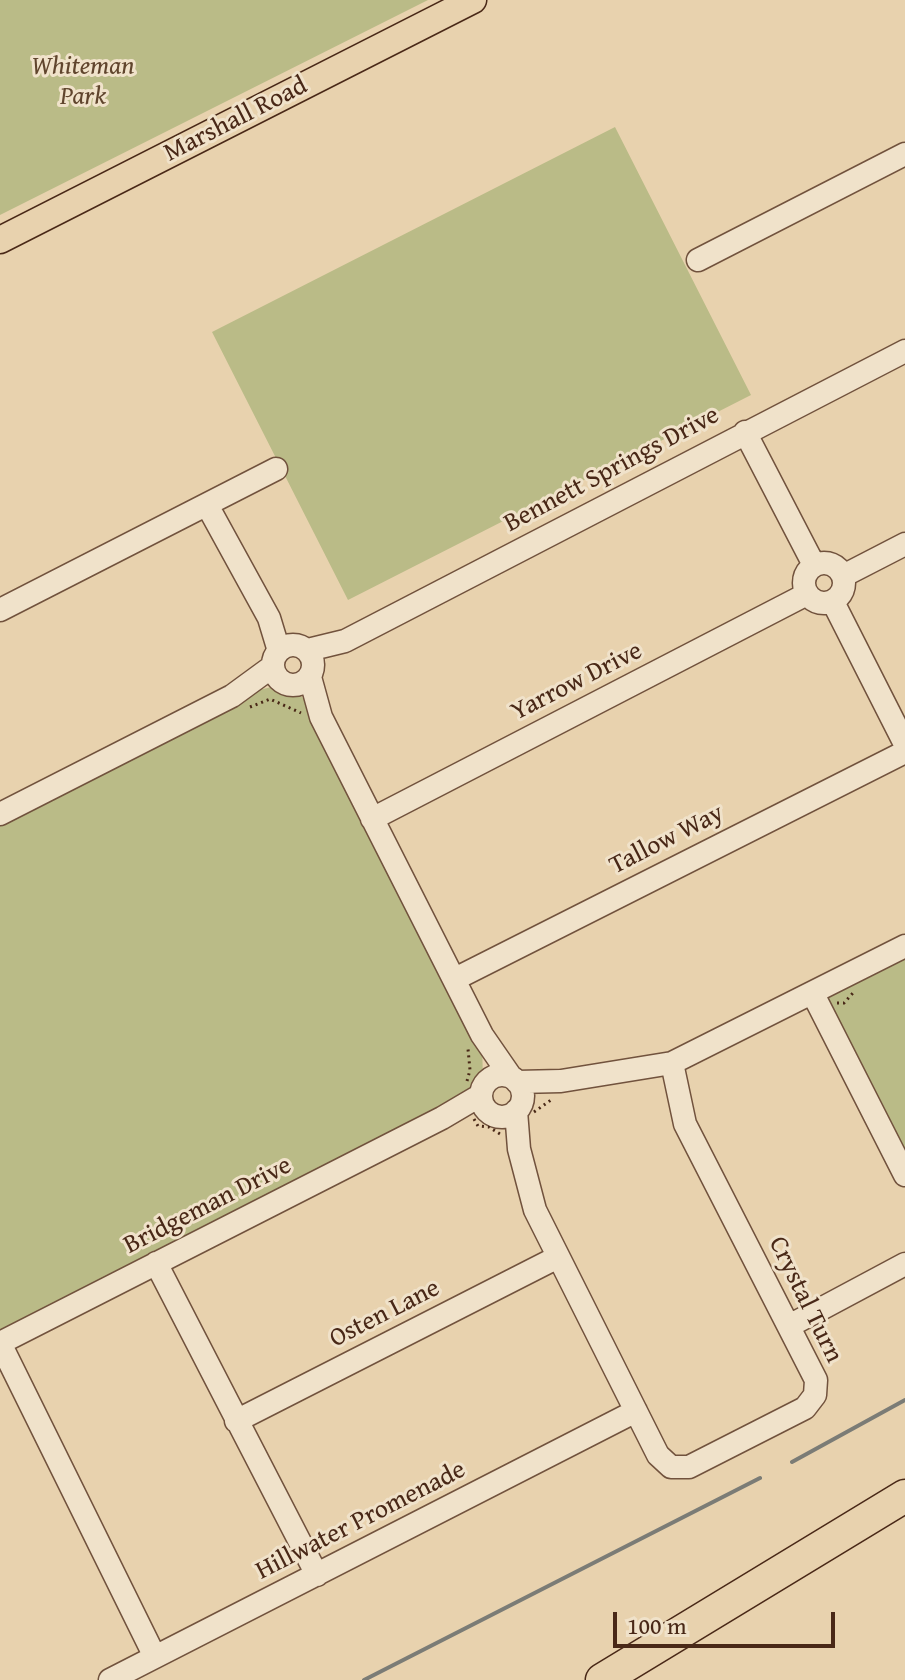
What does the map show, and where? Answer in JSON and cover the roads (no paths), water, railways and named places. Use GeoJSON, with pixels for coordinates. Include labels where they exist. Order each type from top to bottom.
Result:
{"type":"FeatureCollection","features":[{"type":"Feature","properties":{"kind":"highway"},"geometry":{"type":"LineString","coordinates":[[602,1680],[905,1496]]}},
{"type":"Feature","properties":{"kind":"highway"},"geometry":{"type":"LineString","coordinates":[[637,1680],[905,1517]]}},
{"type":"Feature","properties":{"kind":"main road","name":"Marshall Road"},"geometry":{"type":"LineString","coordinates":[[0,240],[473,0]]}},
{"type":"Feature","properties":{"kind":"street"},"geometry":{"type":"LineString","coordinates":[[698,260],[905,154]]}},
{"type":"Feature","properties":{"kind":"street","name":"Bennett Springs Drive"},"geometry":{"type":"LineString","coordinates":[[0,814],[238,703],[294,666],[905,351]]}},
{"type":"Feature","properties":{"kind":"street"},"geometry":{"type":"LineString","coordinates":[[745,432],[814,565]]}},
{"type":"Feature","properties":{"kind":"street"},"geometry":{"type":"LineString","coordinates":[[0,610],[276,469]]}},
{"type":"Feature","properties":{"kind":"street"},"geometry":{"type":"LineString","coordinates":[[207,505],[294,666],[312,716],[372,819],[455,979],[498,1097],[561,1081],[672,1063],[905,946]]}},
{"type":"Feature","properties":{"kind":"street"},"geometry":{"type":"LineString","coordinates":[[843,576],[905,544]]}},
{"type":"Feature","properties":{"kind":"street"},"geometry":{"type":"LineString","coordinates":[[827,563],[843,576],[843,591],[833,602],[818,603],[807,594],[805,575],[814,565],[827,563]]}},
{"type":"Feature","properties":{"kind":"street","name":"Yarrow Drive"},"geometry":{"type":"LineString","coordinates":[[372,819],[807,594]]}},
{"type":"Feature","properties":{"kind":"street"},"geometry":{"type":"LineString","coordinates":[[833,602],[905,744]]}},
{"type":"Feature","properties":{"kind":"street","name":"Tallow Way"},"geometry":{"type":"LineString","coordinates":[[455,979],[905,752]]}},
{"type":"Feature","properties":{"kind":"street"},"geometry":{"type":"LineString","coordinates":[[813,994],[905,1175]]}},
{"type":"Feature","properties":{"kind":"street","name":"Crystal Turn"},"geometry":{"type":"LineString","coordinates":[[498,1097],[519,1149],[535,1210],[658,1455],[671,1467],[689,1467],[805,1408],[815,1395],[816,1380],[685,1124],[672,1063]]}},
{"type":"Feature","properties":{"kind":"street","name":"Bridgeman Drive"},"geometry":{"type":"LineString","coordinates":[[0,1343],[442,1118],[498,1097]]}},
{"type":"Feature","properties":{"kind":"street","name":"Osten Lane"},"geometry":{"type":"LineString","coordinates":[[236,1421],[558,1257]]}},
{"type":"Feature","properties":{"kind":"street"},"geometry":{"type":"LineString","coordinates":[[156,1263],[317,1575]]}},
{"type":"Feature","properties":{"kind":"street"},"geometry":{"type":"LineString","coordinates":[[789,1326],[905,1264]]}},
{"type":"Feature","properties":{"kind":"street"},"geometry":{"type":"LineString","coordinates":[[0,1343],[155,1657]]}},
{"type":"Feature","properties":{"kind":"street","name":"Hillwater Promenade"},"geometry":{"type":"LineString","coordinates":[[110,1680],[636,1411]]}},
{"type":"Feature","properties":{"kind":"waterway"},"geometry":{"type":"LineString","coordinates":[[792,1462],[905,1400]]}},
{"type":"Feature","properties":{"kind":"waterway"},"geometry":{"type":"LineString","coordinates":[[364,1680],[760,1478]]}},
{"type":"Feature","properties":{"kind":"park label","name":"Whiteman Park"},"geometry":{"type":"Point","coordinates":[83,82]}}]}
